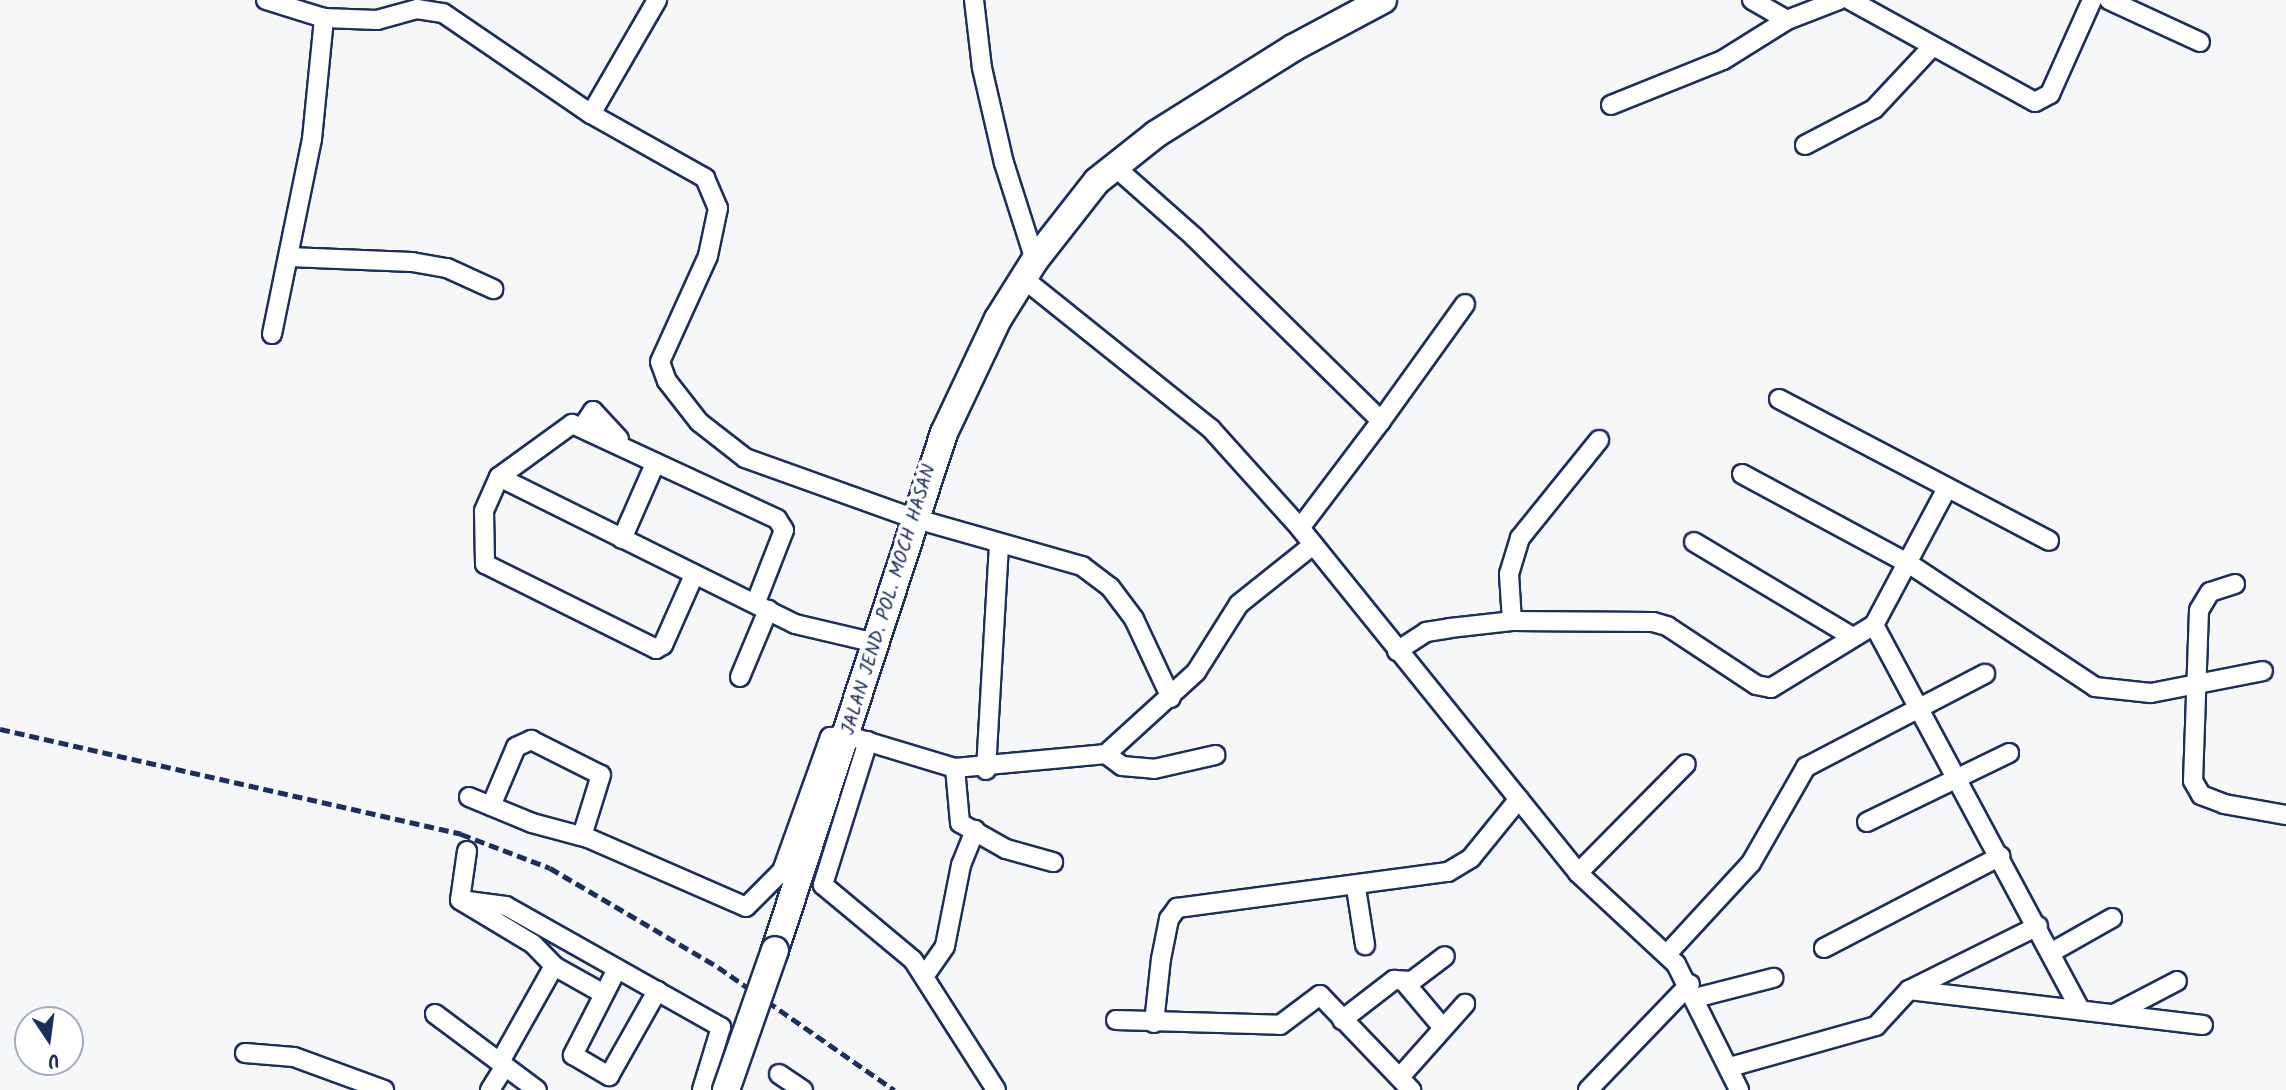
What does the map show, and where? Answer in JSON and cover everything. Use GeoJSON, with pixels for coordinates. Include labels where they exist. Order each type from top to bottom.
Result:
{"type":"FeatureCollection","features":[{"type":"Feature","properties":{"kind":"main road","name":"JALAN JEND. POL. MOCH HASAN"},"geometry":{"type":"LineString","coordinates":[[726,1090],[775,950],[858,738],[876,642],[913,518],[968,378],[1030,270],[1114,166],[1187,113],[1383,0]]}},
{"type":"Feature","properties":{"kind":"street"},"geometry":{"type":"LineString","coordinates":[[266,0],[324,18],[377,20],[416,9],[443,13],[591,114],[705,178],[714,188],[718,208],[708,256],[694,296],[660,351],[667,381],[699,422],[745,458],[913,518],[1082,566],[1110,587],[1134,619],[1171,698]]}},
{"type":"Feature","properties":{"kind":"street"},"geometry":{"type":"LineString","coordinates":[[591,114],[657,0]]}},
{"type":"Feature","properties":{"kind":"street"},"geometry":{"type":"LineString","coordinates":[[974,0],[982,68],[1030,270],[1211,429],[1300,528],[1578,873],[1667,954],[1692,991],[1739,1090]]}},
{"type":"Feature","properties":{"kind":"street"},"geometry":{"type":"LineString","coordinates":[[1752,0],[1787,20]]}},
{"type":"Feature","properties":{"kind":"street"},"geometry":{"type":"LineString","coordinates":[[1611,105],[1723,60],[1787,20],[1839,0]]}},
{"type":"Feature","properties":{"kind":"street"},"geometry":{"type":"LineString","coordinates":[[1850,0],[1932,47],[2040,101],[2050,94],[2092,0]]}},
{"type":"Feature","properties":{"kind":"street"},"geometry":{"type":"LineString","coordinates":[[2109,0],[2200,42]]}},
{"type":"Feature","properties":{"kind":"street"},"geometry":{"type":"LineString","coordinates":[[272,334],[312,139],[324,18]]}},
{"type":"Feature","properties":{"kind":"street"},"geometry":{"type":"LineString","coordinates":[[1805,145],[1874,109],[1932,47]]}},
{"type":"Feature","properties":{"kind":"street"},"geometry":{"type":"LineString","coordinates":[[1114,166],[1193,236],[1381,421]]}},
{"type":"Feature","properties":{"kind":"street"},"geometry":{"type":"LineString","coordinates":[[289,257],[412,262],[447,268],[493,289]]}},
{"type":"Feature","properties":{"kind":"street"},"geometry":{"type":"LineString","coordinates":[[1300,528],[1465,304]]}},
{"type":"Feature","properties":{"kind":"street"},"geometry":{"type":"LineString","coordinates":[[1779,399],[2049,541]]}},
{"type":"Feature","properties":{"kind":"street"},"geometry":{"type":"LineString","coordinates":[[694,575],[663,645],[656,649],[485,564],[484,511],[499,477],[563,427],[583,426],[655,464],[782,524],[762,606],[740,677]]}},
{"type":"Feature","properties":{"kind":"street"},"geometry":{"type":"LineString","coordinates":[[1512,621],[1509,575],[1520,538],[1599,440]]}},
{"type":"Feature","properties":{"kind":"street"},"geometry":{"type":"LineString","coordinates":[[622,539],[655,464]]}},
{"type":"Feature","properties":{"kind":"street"},"geometry":{"type":"LineString","coordinates":[[1742,474],[1911,565],[2014,630],[2095,687],[2151,693],[2263,671]]}},
{"type":"Feature","properties":{"kind":"street"},"geometry":{"type":"LineString","coordinates":[[499,477],[694,575],[819,632],[876,642]]}},
{"type":"Feature","properties":{"kind":"street"},"geometry":{"type":"LineString","coordinates":[[1397,651],[1426,632],[1512,621],[1661,624],[1768,688],[1874,625],[1911,565],[1947,488]]}},
{"type":"Feature","properties":{"kind":"street"},"geometry":{"type":"LineString","coordinates":[[1694,542],[1853,637]]}},
{"type":"Feature","properties":{"kind":"street"},"geometry":{"type":"LineString","coordinates":[[986,770],[999,543]]}},
{"type":"Feature","properties":{"kind":"street"},"geometry":{"type":"LineString","coordinates":[[469,797],[582,836],[740,907],[753,905],[782,871],[828,738],[858,738],[954,768],[986,770],[1106,754],[1171,698],[1196,672],[1230,614],[1313,545]]}},
{"type":"Feature","properties":{"kind":"street"},"geometry":{"type":"LineString","coordinates":[[2235,584],[2220,587],[2203,600],[2193,781],[2202,795],[2286,815]]}},
{"type":"Feature","properties":{"kind":"street"},"geometry":{"type":"LineString","coordinates":[[1874,625],[2001,856],[2080,1009]]}},
{"type":"Feature","properties":{"kind":"street"},"geometry":{"type":"LineString","coordinates":[[1667,954],[1751,863],[1806,766],[1984,674]]}},
{"type":"Feature","properties":{"kind":"street"},"geometry":{"type":"LineString","coordinates":[[858,738],[823,885],[889,935],[925,975],[996,1090]]}},
{"type":"Feature","properties":{"kind":"street"},"geometry":{"type":"LineString","coordinates":[[491,806],[516,747],[531,740],[601,775],[582,836]]}},
{"type":"Feature","properties":{"kind":"street"},"geometry":{"type":"LineString","coordinates":[[1867,822],[1959,780],[2009,753]]}},
{"type":"Feature","properties":{"kind":"street"},"geometry":{"type":"LineString","coordinates":[[1106,754],[1122,765],[1154,769],[1215,755]]}},
{"type":"Feature","properties":{"kind":"street"},"geometry":{"type":"LineString","coordinates":[[1578,873],[1686,764]]}},
{"type":"Feature","properties":{"kind":"street"},"geometry":{"type":"LineString","coordinates":[[954,768],[955,817],[1006,849],[1053,862]]}},
{"type":"Feature","properties":{"kind":"street"},"geometry":{"type":"LineString","coordinates":[[1154,1023],[1172,912],[1356,888],[1461,866],[1519,799]]}},
{"type":"Feature","properties":{"kind":"street"},"geometry":{"type":"LineString","coordinates":[[925,975],[945,946],[961,865],[975,830]]}},
{"type":"Feature","properties":{"kind":"street"},"geometry":{"type":"LineString","coordinates":[[460,900],[467,850]]}},
{"type":"Feature","properties":{"kind":"street"},"geometry":{"type":"LineString","coordinates":[[1824,948],[2001,856]]}},
{"type":"Feature","properties":{"kind":"street"},"geometry":{"type":"LineString","coordinates":[[1356,888],[1365,945]]}},
{"type":"Feature","properties":{"kind":"street"},"geometry":{"type":"LineString","coordinates":[[460,900],[533,944],[554,966],[604,994]]}},
{"type":"Feature","properties":{"kind":"street"},"geometry":{"type":"LineString","coordinates":[[460,900],[506,906],[721,1027],[702,1090]]}},
{"type":"Feature","properties":{"kind":"street"},"geometry":{"type":"LineString","coordinates":[[2052,952],[2112,918]]}},
{"type":"Feature","properties":{"kind":"street"},"geometry":{"type":"LineString","coordinates":[[1730,1067],[1876,1026],[1909,990],[2038,926]]}},
{"type":"Feature","properties":{"kind":"street"},"geometry":{"type":"LineString","coordinates":[[1406,984],[1445,956]]}},
{"type":"Feature","properties":{"kind":"street"},"geometry":{"type":"LineString","coordinates":[[490,1090],[554,966]]}},
{"type":"Feature","properties":{"kind":"street"},"geometry":{"type":"LineString","coordinates":[[617,969],[566,1052],[604,1083],[657,991]]}},
{"type":"Feature","properties":{"kind":"street"},"geometry":{"type":"LineString","coordinates":[[1588,1090],[1692,991],[1773,978]]}},
{"type":"Feature","properties":{"kind":"street"},"geometry":{"type":"LineString","coordinates":[[1342,1020],[1394,980],[1406,984],[1443,1028]]}},
{"type":"Feature","properties":{"kind":"street"},"geometry":{"type":"LineString","coordinates":[[2114,1014],[2177,981]]}},
{"type":"Feature","properties":{"kind":"street"},"geometry":{"type":"LineString","coordinates":[[1909,990],[2203,1025]]}},
{"type":"Feature","properties":{"kind":"street"},"geometry":{"type":"LineString","coordinates":[[1116,1020],[1182,1026],[1222,1019],[1280,1025],[1320,995],[1405,1084],[1443,1028],[1465,1004]]}},
{"type":"Feature","properties":{"kind":"street"},"geometry":{"type":"LineString","coordinates":[[435,1014],[537,1090]]}},
{"type":"Feature","properties":{"kind":"street"},"geometry":{"type":"LineString","coordinates":[[245,1053],[294,1057],[384,1090]]}},
{"type":"Feature","properties":{"kind":"street"},"geometry":{"type":"LineString","coordinates":[[779,1074],[803,1090]]}},
{"type":"Feature","properties":{"kind":"railway"},"geometry":{"type":"LineString","coordinates":[[0,729],[461,834],[550,868],[718,967],[894,1090]]}}]}
